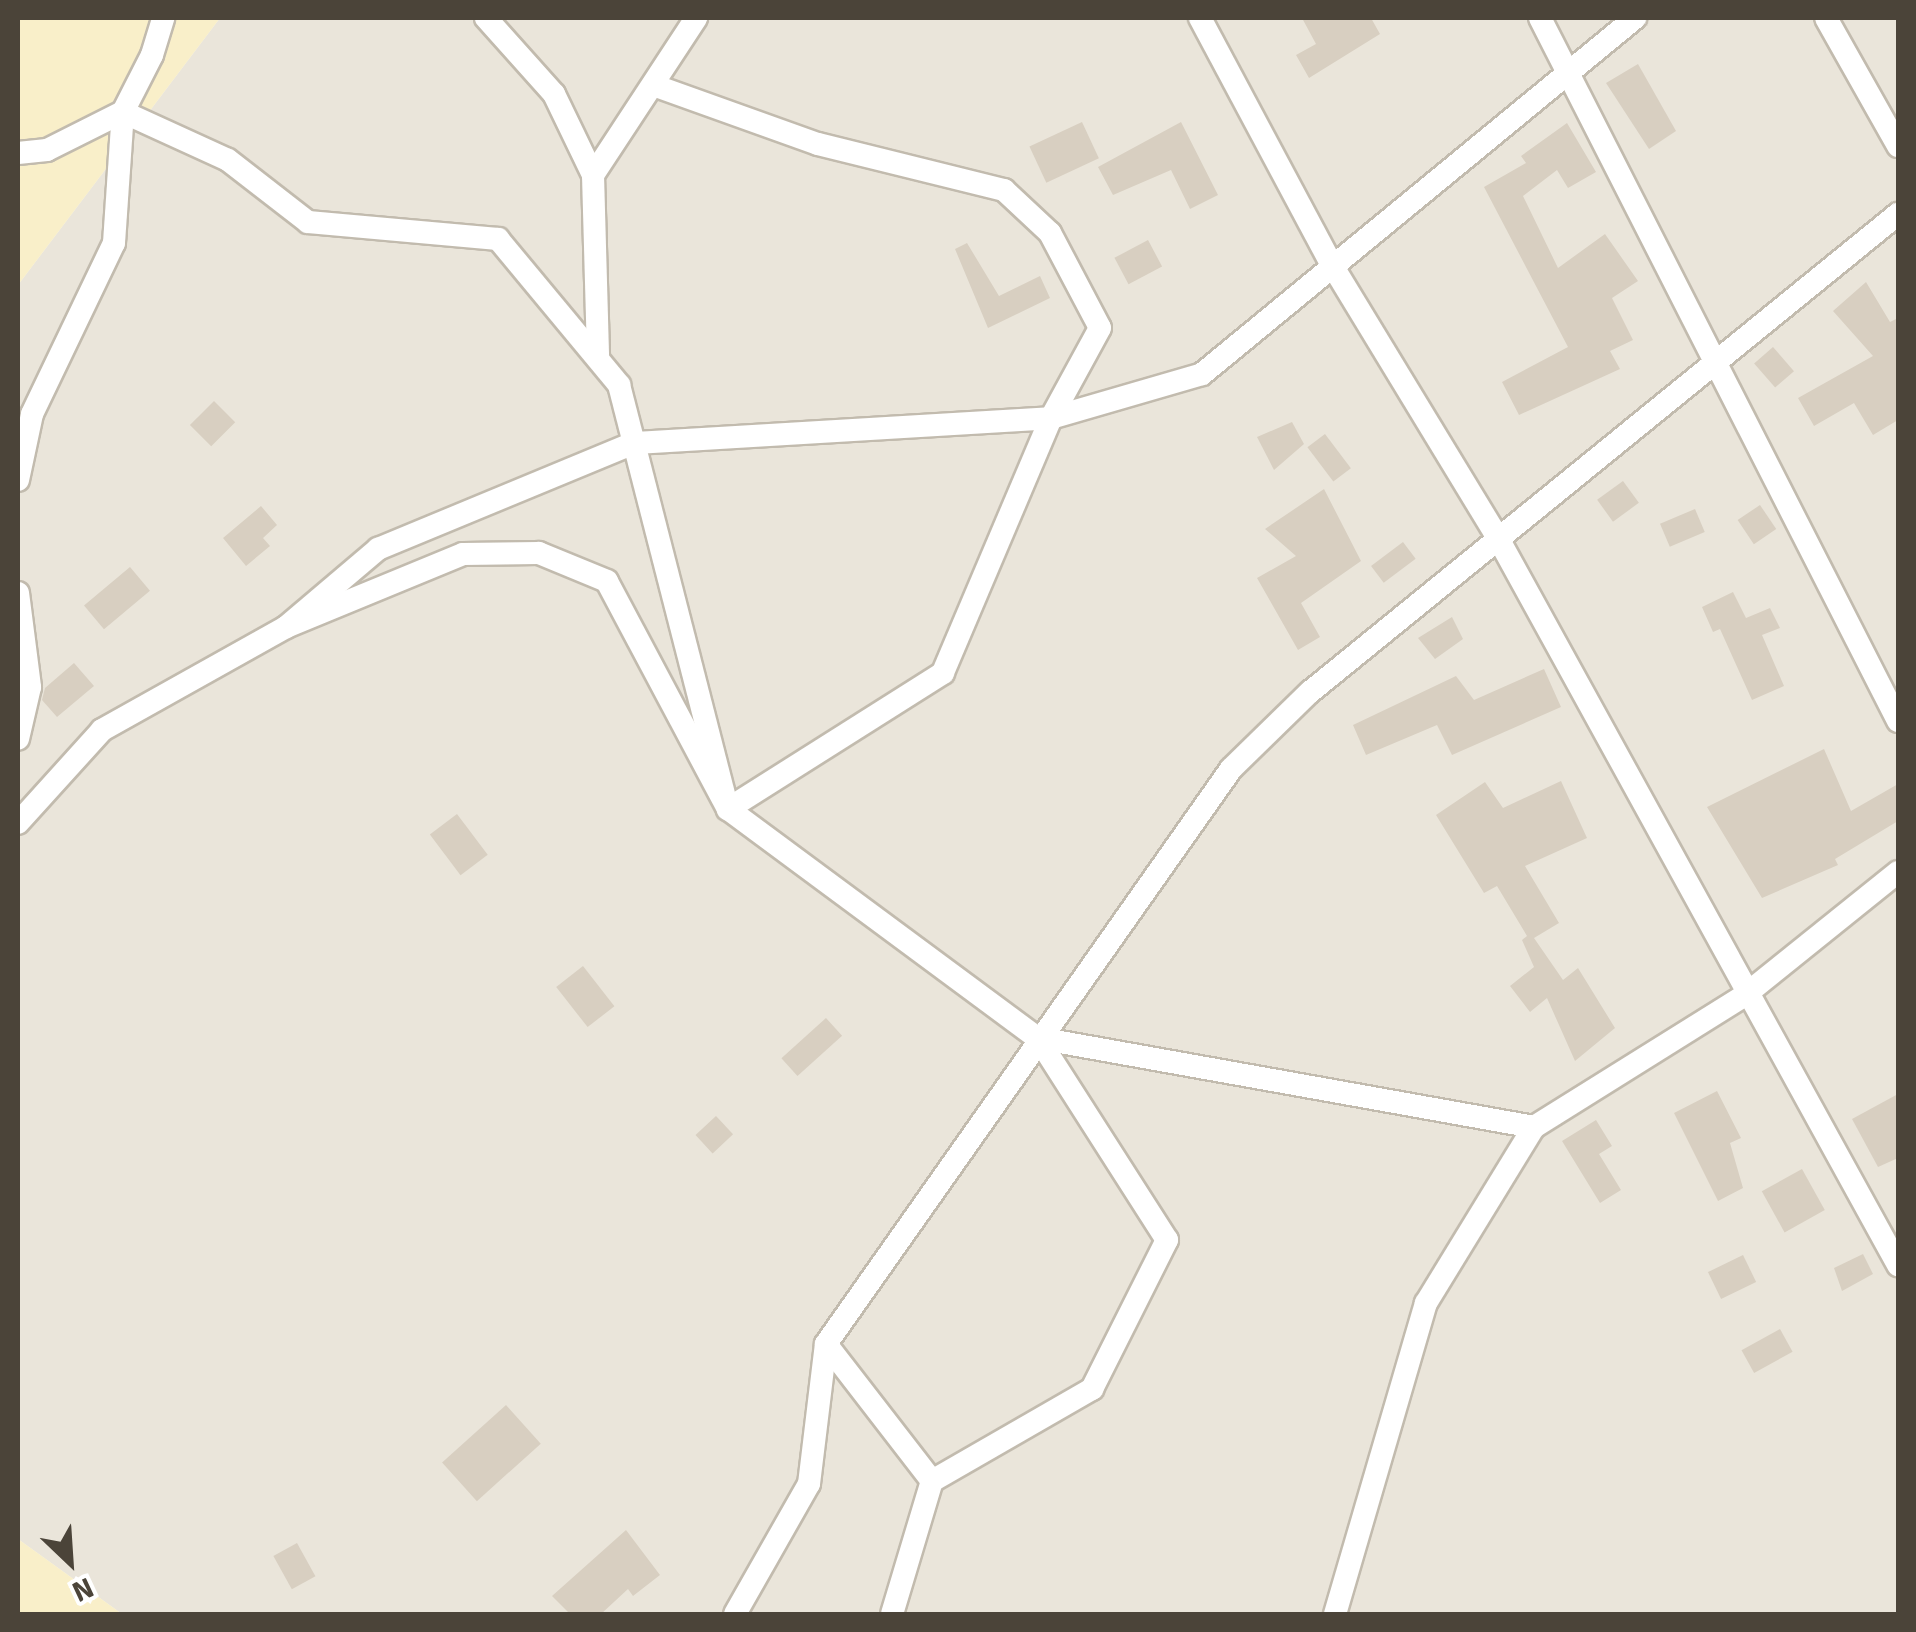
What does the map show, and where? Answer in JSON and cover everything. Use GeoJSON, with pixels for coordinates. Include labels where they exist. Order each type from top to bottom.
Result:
{"type":"FeatureCollection","features":[{"type":"Feature","properties":{"kind":"street"},"geometry":{"type":"LineString","coordinates":[[18,480],[32,414],[114,243],[123,112],[163,18]]}},
{"type":"Feature","properties":{"kind":"street"},"geometry":{"type":"LineString","coordinates":[[486,18],[554,94],[593,175],[598,355]]}},
{"type":"Feature","properties":{"kind":"street"},"geometry":{"type":"LineString","coordinates":[[593,175],[696,18]]}},
{"type":"Feature","properties":{"kind":"street"},"geometry":{"type":"LineString","coordinates":[[1200,18],[1332,266],[1499,540],[1745,995],[1898,1265]]}},
{"type":"Feature","properties":{"kind":"street"},"geometry":{"type":"LineString","coordinates":[[1540,18],[1898,721]]}},
{"type":"Feature","properties":{"kind":"street"},"geometry":{"type":"LineString","coordinates":[[286,627],[378,549],[634,443],[1051,418],[1202,374],[1636,18]]}},
{"type":"Feature","properties":{"kind":"street"},"geometry":{"type":"LineString","coordinates":[[1826,18],[1898,146]]}},
{"type":"Feature","properties":{"kind":"street"},"geometry":{"type":"LineString","coordinates":[[653,85],[818,144],[1004,190],[1050,232],[1100,328],[1051,418],[943,673],[728,809]]}},
{"type":"Feature","properties":{"kind":"street"},"geometry":{"type":"LineString","coordinates":[[18,153],[47,150],[123,112]]}},
{"type":"Feature","properties":{"kind":"street"},"geometry":{"type":"LineString","coordinates":[[123,112],[228,160],[308,222],[498,240],[598,355],[619,385],[728,809]]}},
{"type":"Feature","properties":{"kind":"street"},"geometry":{"type":"LineString","coordinates":[[735,1614],[809,1484],[826,1344],[1230,768],[1310,692],[1898,214]]}},
{"type":"Feature","properties":{"kind":"street"},"geometry":{"type":"LineString","coordinates":[[18,823],[102,730],[286,627],[463,554],[540,553],[607,581],[728,809],[1038,1038],[1167,1240],[1092,1388],[932,1480],[892,1614]]}},
{"type":"Feature","properties":{"kind":"street"},"geometry":{"type":"LineString","coordinates":[[18,593],[30,687],[18,740]]}},
{"type":"Feature","properties":{"kind":"street"},"geometry":{"type":"LineString","coordinates":[[1335,1614],[1426,1303],[1534,1127],[1745,995],[1898,872]]}},
{"type":"Feature","properties":{"kind":"street"},"geometry":{"type":"LineString","coordinates":[[1038,1038],[1534,1127]]}},
{"type":"Feature","properties":{"kind":"street"},"geometry":{"type":"LineString","coordinates":[[826,1344],[932,1480]]}},
{"type":"Feature","properties":{"kind":"shaded area"},"geometry":{"type":"Polygon","coordinates":[[[220,18],[1898,18],[1898,1614],[122,1614],[18,1539],[18,285],[220,18]]]}},
{"type":"Feature","properties":{"kind":"sand"},"geometry":{"type":"Polygon","coordinates":[[[18,18],[220,18],[18,285],[18,18]]]}},
{"type":"Feature","properties":{"kind":"sand"},"geometry":{"type":"Polygon","coordinates":[[[18,1539],[122,1614],[18,1614],[18,1539]]]}},
{"type":"Feature","properties":{"kind":"building"},"geometry":{"type":"Polygon","coordinates":[[[1302,18],[1371,18],[1380,34],[1309,78],[1296,55],[1316,44],[1302,18]]]}},
{"type":"Feature","properties":{"kind":"building"},"geometry":{"type":"Polygon","coordinates":[[[1638,64],[1676,131],[1649,149],[1606,83],[1638,64]]]}},
{"type":"Feature","properties":{"kind":"building"},"geometry":{"type":"Polygon","coordinates":[[[1082,122],[1099,158],[1046,183],[1029,147],[1082,122]]]}},
{"type":"Feature","properties":{"kind":"building"},"geometry":{"type":"Polygon","coordinates":[[[1181,122],[1218,195],[1190,209],[1171,170],[1113,195],[1098,167],[1181,122]]]}},
{"type":"Feature","properties":{"kind":"building"},"geometry":{"type":"Polygon","coordinates":[[[1567,123],[1596,172],[1568,188],[1557,170],[1523,196],[1558,268],[1605,234],[1638,281],[1612,298],[1633,340],[1610,351],[1620,369],[1519,415],[1502,382],[1568,347],[1484,187],[1526,163],[1521,156],[1567,123]]]}},
{"type":"Feature","properties":{"kind":"building"},"geometry":{"type":"Polygon","coordinates":[[[1148,240],[1162,266],[1129,284],[1114,258],[1148,240]]]}},
{"type":"Feature","properties":{"kind":"building"},"geometry":{"type":"Polygon","coordinates":[[[967,243],[999,296],[1040,276],[1050,298],[988,328],[955,249],[967,243]]]}},
{"type":"Feature","properties":{"kind":"building"},"geometry":{"type":"Polygon","coordinates":[[[1866,282],[1890,322],[1898,318],[1898,420],[1873,435],[1854,403],[1814,426],[1798,398],[1873,356],[1833,311],[1866,282]]]}},
{"type":"Feature","properties":{"kind":"building"},"geometry":{"type":"Polygon","coordinates":[[[1773,347],[1794,371],[1775,388],[1754,363],[1773,347]]]}},
{"type":"Feature","properties":{"kind":"building"},"geometry":{"type":"Polygon","coordinates":[[[214,401],[235,422],[211,446],[190,425],[214,401]]]}},
{"type":"Feature","properties":{"kind":"building"},"geometry":{"type":"Polygon","coordinates":[[[1292,422],[1304,444],[1274,470],[1257,437],[1292,422]]]}},
{"type":"Feature","properties":{"kind":"building"},"geometry":{"type":"Polygon","coordinates":[[[1325,434],[1351,468],[1333,482],[1307,447],[1325,434]]]}},
{"type":"Feature","properties":{"kind":"building"},"geometry":{"type":"Polygon","coordinates":[[[1623,481],[1639,503],[1613,522],[1597,500],[1623,481]]]}},
{"type":"Feature","properties":{"kind":"building"},"geometry":{"type":"Polygon","coordinates":[[[1324,489],[1361,561],[1301,603],[1320,637],[1298,650],[1257,578],[1296,556],[1265,529],[1324,489]]]}},
{"type":"Feature","properties":{"kind":"building"},"geometry":{"type":"Polygon","coordinates":[[[1760,505],[1776,529],[1754,544],[1738,520],[1760,505]]]}},
{"type":"Feature","properties":{"kind":"building"},"geometry":{"type":"Polygon","coordinates":[[[261,506],[277,525],[263,538],[270,546],[246,566],[223,538],[261,506]]]}},
{"type":"Feature","properties":{"kind":"building"},"geometry":{"type":"Polygon","coordinates":[[[1695,509],[1705,532],[1670,547],[1660,524],[1695,509]]]}},
{"type":"Feature","properties":{"kind":"building"},"geometry":{"type":"Polygon","coordinates":[[[1403,542],[1416,559],[1384,583],[1371,566],[1403,542]]]}},
{"type":"Feature","properties":{"kind":"building"},"geometry":{"type":"Polygon","coordinates":[[[130,567],[150,591],[104,629],[84,606],[130,567]]]}},
{"type":"Feature","properties":{"kind":"building"},"geometry":{"type":"Polygon","coordinates":[[[1733,592],[1746,618],[1770,608],[1780,628],[1762,635],[1784,686],[1752,700],[1720,629],[1713,632],[1702,607],[1733,592]]]}},
{"type":"Feature","properties":{"kind":"building"},"geometry":{"type":"Polygon","coordinates":[[[1452,617],[1463,639],[1435,659],[1418,638],[1452,617]]]}},
{"type":"Feature","properties":{"kind":"building"},"geometry":{"type":"Polygon","coordinates":[[[74,663],[94,686],[57,717],[42,700],[45,688],[74,663]]]}},
{"type":"Feature","properties":{"kind":"building"},"geometry":{"type":"Polygon","coordinates":[[[1544,669],[1561,707],[1452,755],[1437,725],[1366,755],[1353,725],[1456,676],[1474,700],[1544,669]]]}},
{"type":"Feature","properties":{"kind":"building"},"geometry":{"type":"Polygon","coordinates":[[[1824,749],[1851,811],[1898,784],[1898,821],[1835,859],[1838,865],[1762,898],[1707,807],[1824,749]]]}},
{"type":"Feature","properties":{"kind":"building"},"geometry":{"type":"Polygon","coordinates":[[[1561,781],[1587,838],[1525,866],[1559,923],[1534,938],[1563,980],[1578,968],[1615,1028],[1575,1061],[1547,998],[1530,1012],[1510,986],[1534,967],[1522,940],[1527,936],[1497,886],[1484,893],[1436,815],[1485,782],[1503,808],[1561,781]]]}},
{"type":"Feature","properties":{"kind":"building"},"geometry":{"type":"Polygon","coordinates":[[[457,814],[488,855],[461,875],[430,834],[457,814]]]}},
{"type":"Feature","properties":{"kind":"building"},"geometry":{"type":"Polygon","coordinates":[[[583,966],[614,1006],[588,1027],[556,987],[583,966]]]}},
{"type":"Feature","properties":{"kind":"building"},"geometry":{"type":"Polygon","coordinates":[[[826,1018],[842,1036],[797,1076],[781,1058],[826,1018]]]}},
{"type":"Feature","properties":{"kind":"building"},"geometry":{"type":"Polygon","coordinates":[[[1717,1091],[1741,1138],[1730,1143],[1743,1188],[1718,1201],[1674,1113],[1717,1091]]]}},
{"type":"Feature","properties":{"kind":"building"},"geometry":{"type":"Polygon","coordinates":[[[1898,1094],[1898,1158],[1878,1167],[1852,1119],[1898,1094]]]}},
{"type":"Feature","properties":{"kind":"building"},"geometry":{"type":"Polygon","coordinates":[[[716,1116],[733,1134],[713,1153],[696,1135],[716,1116]]]}},
{"type":"Feature","properties":{"kind":"building"},"geometry":{"type":"Polygon","coordinates":[[[1596,1120],[1612,1146],[1599,1154],[1621,1190],[1600,1203],[1562,1141],[1596,1120]]]}},
{"type":"Feature","properties":{"kind":"building"},"geometry":{"type":"Polygon","coordinates":[[[1802,1169],[1825,1210],[1785,1232],[1762,1191],[1802,1169]]]}},
{"type":"Feature","properties":{"kind":"building"},"geometry":{"type":"Polygon","coordinates":[[[1863,1254],[1873,1274],[1842,1291],[1834,1268],[1863,1254]]]}},
{"type":"Feature","properties":{"kind":"building"},"geometry":{"type":"Polygon","coordinates":[[[1743,1255],[1756,1282],[1721,1299],[1708,1272],[1743,1255]]]}},
{"type":"Feature","properties":{"kind":"building"},"geometry":{"type":"Polygon","coordinates":[[[1780,1329],[1793,1352],[1754,1373],[1742,1350],[1780,1329]]]}},
{"type":"Feature","properties":{"kind":"building"},"geometry":{"type":"Polygon","coordinates":[[[506,1405],[541,1444],[477,1501],[442,1463],[506,1405]]]}},
{"type":"Feature","properties":{"kind":"building"},"geometry":{"type":"Polygon","coordinates":[[[626,1530],[660,1575],[633,1596],[628,1589],[601,1614],[570,1614],[552,1596],[626,1530]]]}},
{"type":"Feature","properties":{"kind":"building"},"geometry":{"type":"Polygon","coordinates":[[[297,1543],[315,1576],[292,1589],[273,1556],[297,1543]]]}}]}
